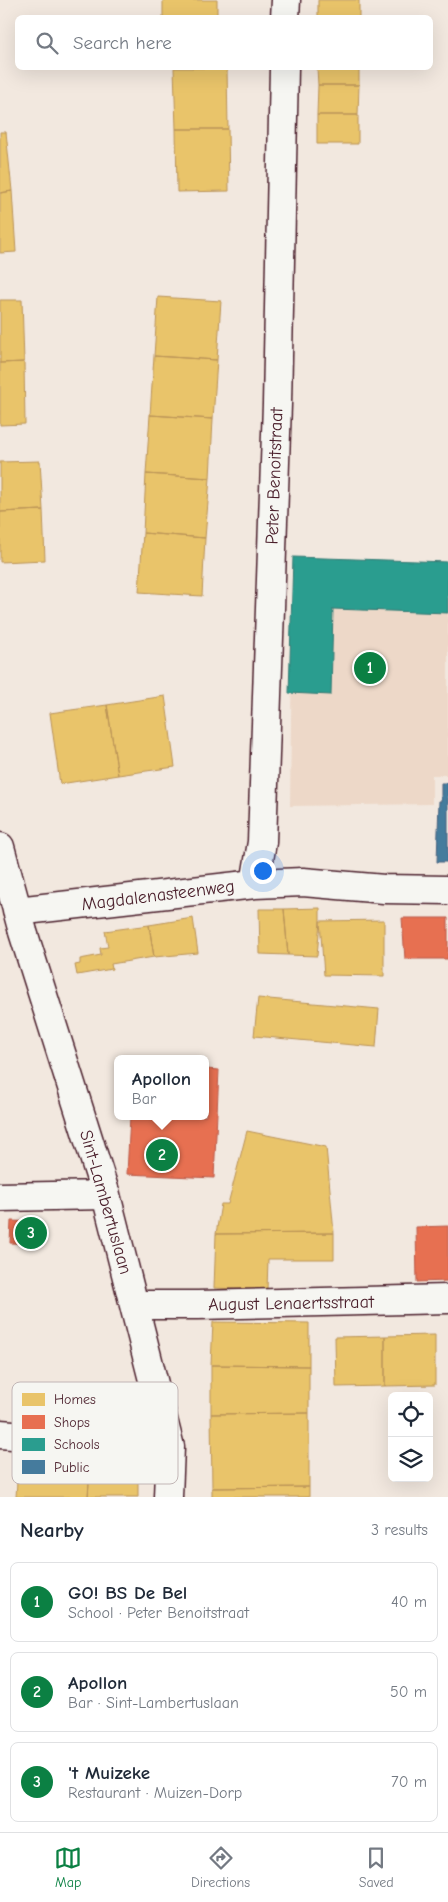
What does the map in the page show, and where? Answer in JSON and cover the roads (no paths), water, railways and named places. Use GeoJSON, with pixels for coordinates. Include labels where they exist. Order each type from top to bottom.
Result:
{"type":"FeatureCollection","features":[{"type":"Feature","properties":{"kind":"street"},"geometry":{"type":"LineString","coordinates":[[285,15],[286,0]]}},
{"type":"Feature","properties":{"kind":"street","name":"Peter Benoitstraat"},"geometry":{"type":"LineString","coordinates":[[255,884],[261,850],[262,822],[276,414],[284,70]]}},
{"type":"Feature","properties":{"kind":"street","name":"Sint-Lambertuslaan"},"geometry":{"type":"LineString","coordinates":[[0,847],[17,911],[106,1195],[154,1382]]}},
{"type":"Feature","properties":{"kind":"street","name":"Magdalenasteenweg"},"geometry":{"type":"LineString","coordinates":[[17,911],[255,884],[303,882],[384,889],[448,890]]}},
{"type":"Feature","properties":{"kind":"street"},"geometry":{"type":"LineString","coordinates":[[0,1197],[106,1195]]}},
{"type":"Feature","properties":{"kind":"street","name":"August Lenaertsstraat"},"geometry":{"type":"LineString","coordinates":[[134,1305],[448,1299]]}},
{"type":"Feature","properties":{"kind":"street","name":"Sint-Lambertuslaan"},"geometry":{"type":"LineString","coordinates":[[168,1497],[169,1484]]}},
{"type":"Feature","properties":{"kind":"place","name":"GO! BS De Bel"},"geometry":{"type":"Point","coordinates":[370,668]}},
{"type":"Feature","properties":{"kind":"place","name":"Apollon"},"geometry":{"type":"Point","coordinates":[162,1155]}},
{"type":"Feature","properties":{"kind":"place","name":"'t Muizeke"},"geometry":{"type":"Point","coordinates":[31,1233]}}]}
